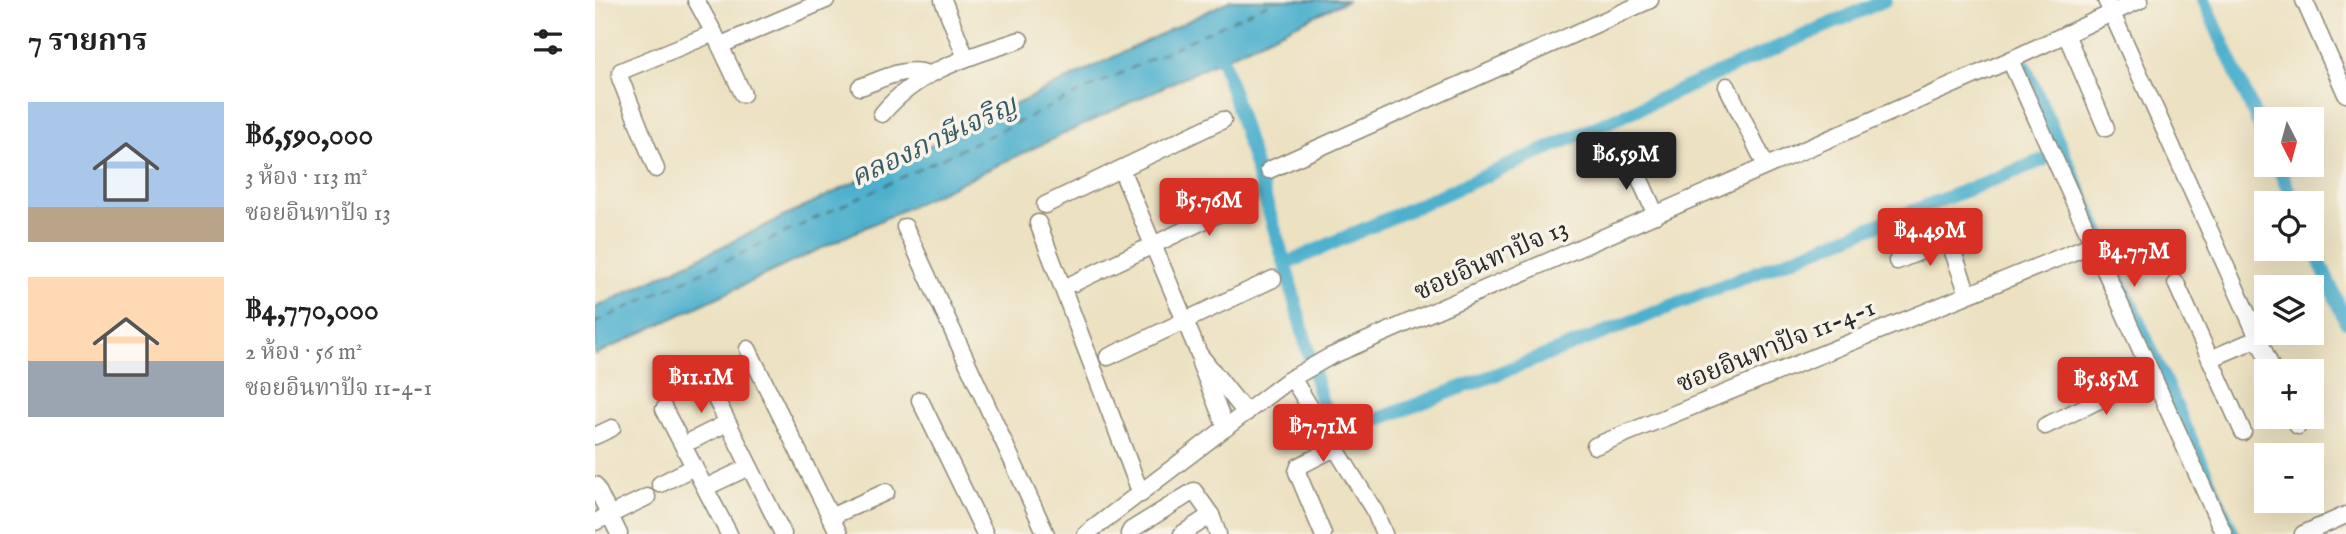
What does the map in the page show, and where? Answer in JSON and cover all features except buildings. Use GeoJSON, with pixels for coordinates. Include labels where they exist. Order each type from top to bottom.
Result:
{"type":"FeatureCollection","features":[{"type":"Feature","properties":{"kind":"street"},"geometry":{"type":"LineString","coordinates":[[696,0],[743,94]]}},
{"type":"Feature","properties":{"kind":"street"},"geometry":{"type":"LineString","coordinates":[[656,169],[620,78],[621,71],[826,0]]}},
{"type":"Feature","properties":{"kind":"street"},"geometry":{"type":"LineString","coordinates":[[943,0],[966,58]]}},
{"type":"Feature","properties":{"kind":"street"},"geometry":{"type":"LineString","coordinates":[[1269,170],[1650,0]]}},
{"type":"Feature","properties":{"kind":"street","name":"ซอยอินทาปัจ 13"},"geometry":{"type":"LineString","coordinates":[[1086,534],[1304,371],[2010,60],[2066,34],[2109,7],[2140,0]]}},
{"type":"Feature","properties":{"kind":"street"},"geometry":{"type":"LineString","coordinates":[[2304,0],[2346,94]]}},
{"type":"Feature","properties":{"kind":"street"},"geometry":{"type":"LineString","coordinates":[[2109,7],[2254,327]]}},
{"type":"Feature","properties":{"kind":"street"},"geometry":{"type":"LineString","coordinates":[[2066,34],[2106,128]]}},
{"type":"Feature","properties":{"kind":"street"},"geometry":{"type":"LineString","coordinates":[[882,114],[897,95],[928,74],[1020,40]]}},
{"type":"Feature","properties":{"kind":"street"},"geometry":{"type":"LineString","coordinates":[[2010,60],[2224,534]]}},
{"type":"Feature","properties":{"kind":"street"},"geometry":{"type":"LineString","coordinates":[[860,88],[909,70],[928,74]]}},
{"type":"Feature","properties":{"kind":"street"},"geometry":{"type":"LineString","coordinates":[[1727,86],[1766,166]]}},
{"type":"Feature","properties":{"kind":"street"},"geometry":{"type":"LineString","coordinates":[[1045,205],[1223,120]]}},
{"type":"Feature","properties":{"kind":"street"},"geometry":{"type":"LineString","coordinates":[[1629,155],[1656,215]]}},
{"type":"Feature","properties":{"kind":"street"},"geometry":{"type":"LineString","coordinates":[[1121,169],[1199,354],[1201,366],[1226,428]]}},
{"type":"Feature","properties":{"kind":"street"},"geometry":{"type":"LineString","coordinates":[[1074,283],[1251,198]]}},
{"type":"Feature","properties":{"kind":"street"},"geometry":{"type":"LineString","coordinates":[[1038,223],[1141,494]]}},
{"type":"Feature","properties":{"kind":"street"},"geometry":{"type":"LineString","coordinates":[[905,227],[1046,534]]}},
{"type":"Feature","properties":{"kind":"street"},"geometry":{"type":"LineString","coordinates":[[1897,261],[1945,232],[1968,294]]}},
{"type":"Feature","properties":{"kind":"street","name":"ซอยอินทาปัจ 11-4-1"},"geometry":{"type":"LineString","coordinates":[[1595,446],[2093,244]]}},
{"type":"Feature","properties":{"kind":"street"},"geometry":{"type":"LineString","coordinates":[[1108,357],[1273,279]]}},
{"type":"Feature","properties":{"kind":"street"},"geometry":{"type":"LineString","coordinates":[[2176,283],[2243,432]]}},
{"type":"Feature","properties":{"kind":"street"},"geometry":{"type":"LineString","coordinates":[[2210,359],[2254,340]]}},
{"type":"Feature","properties":{"kind":"street"},"geometry":{"type":"LineString","coordinates":[[748,349],[839,534]]}},
{"type":"Feature","properties":{"kind":"street"},"geometry":{"type":"LineString","coordinates":[[1199,354],[1245,413]]}},
{"type":"Feature","properties":{"kind":"street"},"geometry":{"type":"LineString","coordinates":[[1304,371],[1335,448],[1375,512],[1384,534]]}},
{"type":"Feature","properties":{"kind":"street"},"geometry":{"type":"LineString","coordinates":[[2045,426],[2152,375]]}},
{"type":"Feature","properties":{"kind":"street"},"geometry":{"type":"LineString","coordinates":[[711,389],[783,534]]}},
{"type":"Feature","properties":{"kind":"street"},"geometry":{"type":"LineString","coordinates":[[920,400],[985,534]]}},
{"type":"Feature","properties":{"kind":"street"},"geometry":{"type":"LineString","coordinates":[[664,409],[729,534]]}},
{"type":"Feature","properties":{"kind":"street"},"geometry":{"type":"LineString","coordinates":[[693,440],[727,422]]}},
{"type":"Feature","properties":{"kind":"street"},"geometry":{"type":"LineString","coordinates":[[595,436],[612,428]]}},
{"type":"Feature","properties":{"kind":"street"},"geometry":{"type":"LineString","coordinates":[[1323,534],[1297,472],[1299,466],[1335,448]]}},
{"type":"Feature","properties":{"kind":"street"},"geometry":{"type":"LineString","coordinates":[[660,484],[694,467]]}},
{"type":"Feature","properties":{"kind":"street"},"geometry":{"type":"LineString","coordinates":[[713,484],[749,467]]}},
{"type":"Feature","properties":{"kind":"street"},"geometry":{"type":"LineString","coordinates":[[595,485],[602,519],[619,534]]}},
{"type":"Feature","properties":{"kind":"street"},"geometry":{"type":"LineString","coordinates":[[1129,534],[1193,491],[1196,491],[1211,515],[1218,534]]}},
{"type":"Feature","properties":{"kind":"street"},"geometry":{"type":"LineString","coordinates":[[830,517],[886,492]]}},
{"type":"Feature","properties":{"kind":"street"},"geometry":{"type":"LineString","coordinates":[[602,519],[647,497]]}},
{"type":"Feature","properties":{"kind":"street"},"geometry":{"type":"LineString","coordinates":[[1182,534],[1211,515]]}},
{"type":"Feature","properties":{"kind":"street"},"geometry":{"type":"LineString","coordinates":[[2303,534],[2341,522]]}},
{"type":"Feature","properties":{"kind":"water"},"geometry":{"type":"Polygon","coordinates":[[[1231,0],[1348,0],[595,355],[595,308],[1231,0]]]}},
{"type":"Feature","properties":{"kind":"waterway"},"geometry":{"type":"LineString","coordinates":[[1285,264],[1885,0]]}},
{"type":"Feature","properties":{"kind":"waterway"},"geometry":{"type":"LineString","coordinates":[[2204,0],[2254,114]]}},
{"type":"Feature","properties":{"kind":"waterway"},"geometry":{"type":"LineString","coordinates":[[1217,41],[1285,264],[1321,400],[1337,432],[1350,430],[1557,351],[2043,160]]}},
{"type":"Feature","properties":{"kind":"waterway"},"geometry":{"type":"LineString","coordinates":[[2024,65],[2233,534]]}},
{"type":"Feature","properties":{"kind":"waterway"},"geometry":{"type":"LineString","coordinates":[[2283,177],[2289,191]]}},
{"type":"Feature","properties":{"kind":"waterway"},"geometry":{"type":"LineString","coordinates":[[2319,261],[2346,322]]}},
{"type":"Feature","properties":{"kind":"ferry route"},"geometry":{"type":"LineString","coordinates":[[595,323],[1275,0]]}},
{"type":"Feature","properties":{"kind":"water label","name":"คลองภาษีเจริญ"},"geometry":{"type":"Point","coordinates":[934,142]}}]}
